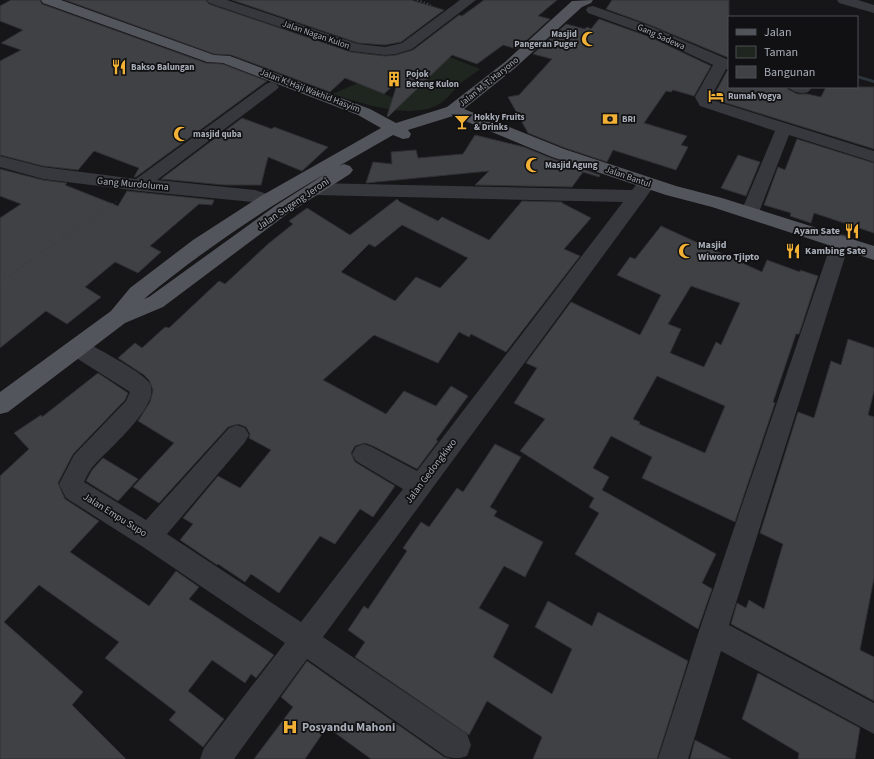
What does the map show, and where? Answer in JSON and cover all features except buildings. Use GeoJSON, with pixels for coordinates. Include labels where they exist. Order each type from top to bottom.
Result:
{"type":"FeatureCollection","features":[{"type":"Feature","properties":{"kind":"main road","name":"Jalan K. Haji Wakhid Hasyim"},"geometry":{"type":"LineString","coordinates":[[48,0],[212,59],[225,60],[355,108],[375,117],[390,136]]}},
{"type":"Feature","properties":{"kind":"main road","name":"Jalan M. T. Haryono"},"geometry":{"type":"LineString","coordinates":[[465,108],[572,8],[588,10]]}},
{"type":"Feature","properties":{"kind":"main road","name":"Jalan M. T. Haryono"},"geometry":{"type":"LineString","coordinates":[[465,108],[588,10]]}},
{"type":"Feature","properties":{"kind":"main road","name":"Jalan K. Haji Wakhid Hasyim"},"geometry":{"type":"LineString","coordinates":[[212,59],[217,65],[338,114],[362,126],[390,136]]}},
{"type":"Feature","properties":{"kind":"main road","name":"Jalan Sugeng Jeroni"},"geometry":{"type":"LineString","coordinates":[[0,405],[118,317],[137,293],[143,288],[200,245],[267,200],[390,136],[465,108]]}},
{"type":"Feature","properties":{"kind":"main road","name":"Jalan Bantul"},"geometry":{"type":"LineString","coordinates":[[465,108],[558,153],[643,190],[672,191],[716,202],[841,241],[874,253]]}},
{"type":"Feature","properties":{"kind":"main road","name":"Jalan Bantul"},"geometry":{"type":"LineString","coordinates":[[465,108],[678,183],[716,202]]}},
{"type":"Feature","properties":{"kind":"main road","name":"Jalan Sugeng Jeroni"},"geometry":{"type":"LineString","coordinates":[[118,317],[156,302],[280,210],[315,189],[390,136]]}},
{"type":"Feature","properties":{"kind":"street","name":"Jalan Nagan Kulon"},"geometry":{"type":"LineString","coordinates":[[214,0],[356,48],[378,51],[396,50],[407,46],[469,0]]}},
{"type":"Feature","properties":{"kind":"street"},"geometry":{"type":"LineString","coordinates":[[236,7],[249,0]]}},
{"type":"Feature","properties":{"kind":"street"},"geometry":{"type":"LineString","coordinates":[[844,0],[874,9]]}},
{"type":"Feature","properties":{"kind":"street","name":"Gang Sadewa"},"geometry":{"type":"LineString","coordinates":[[588,10],[637,26],[676,42],[705,57],[725,64]]}},
{"type":"Feature","properties":{"kind":"street"},"geometry":{"type":"LineString","coordinates":[[725,64],[703,97],[706,102],[874,157]]}},
{"type":"Feature","properties":{"kind":"street"},"geometry":{"type":"LineString","coordinates":[[139,185],[271,87]]}},
{"type":"Feature","properties":{"kind":"street"},"geometry":{"type":"LineString","coordinates":[[750,212],[784,128]]}},
{"type":"Feature","properties":{"kind":"street","name":"Gang Murdoluma"},"geometry":{"type":"LineString","coordinates":[[0,161],[43,174],[255,196],[267,200]]}},
{"type":"Feature","properties":{"kind":"street"},"geometry":{"type":"LineString","coordinates":[[315,189],[643,190]]}},
{"type":"Feature","properties":{"kind":"street","name":"Jalan Gedongkiwo"},"geometry":{"type":"LineString","coordinates":[[215,759],[643,190]]}},
{"type":"Feature","properties":{"kind":"street"},"geometry":{"type":"LineString","coordinates":[[673,759],[713,631],[841,241]]}},
{"type":"Feature","properties":{"kind":"street","name":"Jalan Empu Supo"},"geometry":{"type":"LineString","coordinates":[[78,348],[131,380],[141,388],[140,398],[134,408],[82,462],[72,484],[75,490],[149,536],[304,640],[456,745]]}},
{"type":"Feature","properties":{"kind":"street"},"geometry":{"type":"LineString","coordinates":[[149,536],[237,435]]}},
{"type":"Feature","properties":{"kind":"street"},"geometry":{"type":"LineString","coordinates":[[364,454],[420,486]]}},
{"type":"Feature","properties":{"kind":"street"},"geometry":{"type":"LineString","coordinates":[[713,631],[874,719]]}},
{"type":"Feature","properties":{"kind":"path"},"geometry":{"type":"LineString","coordinates":[[0,281],[139,185]]}},
{"type":"Feature","properties":{"kind":"green space"},"geometry":{"type":"Polygon","coordinates":[[[430,49],[480,69],[462,82],[447,98],[436,106],[424,110],[398,110],[370,105],[332,94],[358,83],[403,102],[430,49]]]}},
{"type":"Feature","properties":{"kind":"waterway"},"geometry":{"type":"LineString","coordinates":[[858,76],[874,82]]}},
{"type":"Feature","properties":{"kind":"place","name":"Masjid Pangeran Puger"},"geometry":{"type":"Point","coordinates":[589,39]}},
{"type":"Feature","properties":{"kind":"place","name":"Bakso Balungan"},"geometry":{"type":"Point","coordinates":[119,67]}},
{"type":"Feature","properties":{"kind":"place","name":"Pojok Beteng Kulon"},"geometry":{"type":"Point","coordinates":[394,79]}},
{"type":"Feature","properties":{"kind":"place","name":"Rumah Yogya"},"geometry":{"type":"Point","coordinates":[716,96]}},
{"type":"Feature","properties":{"kind":"place","name":"BRI"},"geometry":{"type":"Point","coordinates":[610,119]}},
{"type":"Feature","properties":{"kind":"place","name":"Hokky Fruits & Drinks"},"geometry":{"type":"Point","coordinates":[462,122]}},
{"type":"Feature","properties":{"kind":"place","name":"masjid quba"},"geometry":{"type":"Point","coordinates":[181,134]}},
{"type":"Feature","properties":{"kind":"place","name":"Masjid Agung"},"geometry":{"type":"Point","coordinates":[533,165]}},
{"type":"Feature","properties":{"kind":"place","name":"Ayam Sate"},"geometry":{"type":"Point","coordinates":[852,231]}},
{"type":"Feature","properties":{"kind":"place","name":"Masjid Wiworo Tjipto"},"geometry":{"type":"Point","coordinates":[686,251]}},
{"type":"Feature","properties":{"kind":"place","name":"Kambing Sate"},"geometry":{"type":"Point","coordinates":[793,251]}},
{"type":"Feature","properties":{"kind":"place","name":"Posyandu Mahoni"},"geometry":{"type":"Point","coordinates":[290,727]}}]}
